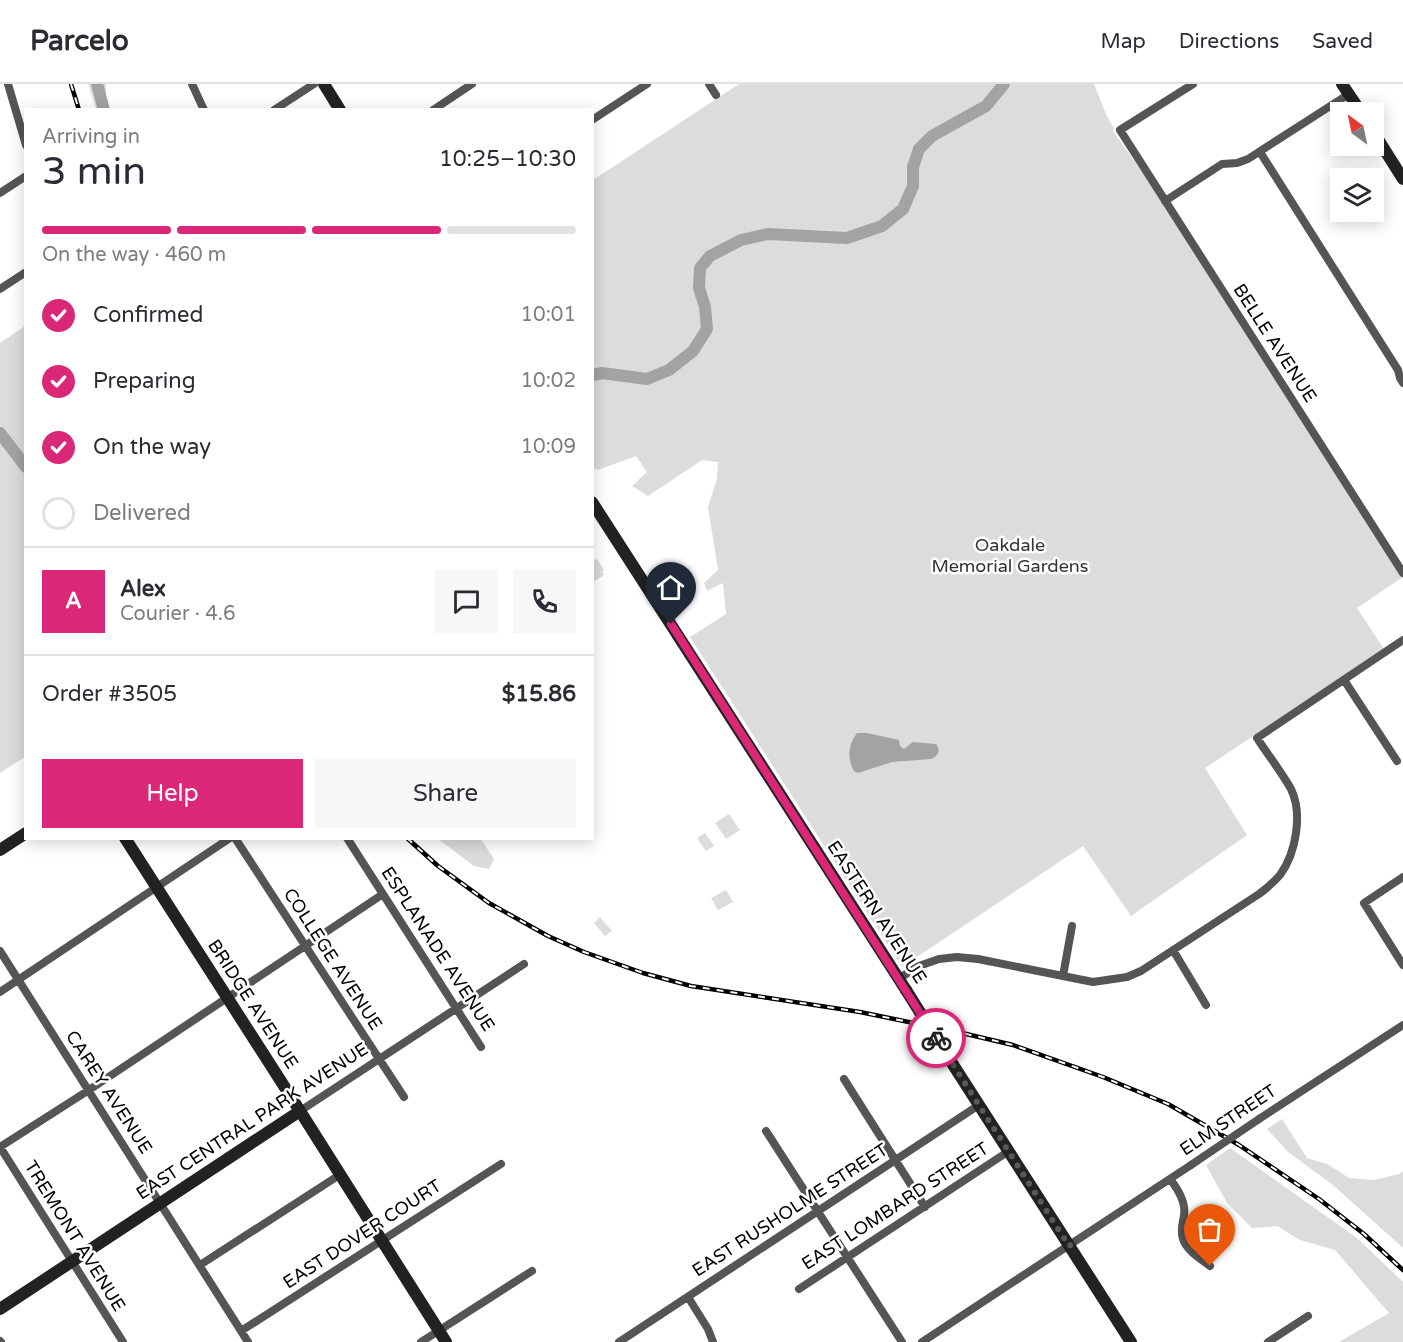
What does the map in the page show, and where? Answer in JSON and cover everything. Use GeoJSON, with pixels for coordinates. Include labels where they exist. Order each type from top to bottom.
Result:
{"type":"FeatureCollection","features":[{"type":"Feature","properties":{"kind":"street"},"geometry":{"type":"LineString","coordinates":[[8,84],[24,138]]}},
{"type":"Feature","properties":{"kind":"street"},"geometry":{"type":"LineString","coordinates":[[192,84],[203,108]]}},
{"type":"Feature","properties":{"kind":"street"},"geometry":{"type":"LineString","coordinates":[[277,108],[314,84]]}},
{"type":"Feature","properties":{"kind":"street"},"geometry":{"type":"LineString","coordinates":[[324,84],[339,108]]}},
{"type":"Feature","properties":{"kind":"street"},"geometry":{"type":"LineString","coordinates":[[436,108],[472,84]]}},
{"type":"Feature","properties":{"kind":"street"},"geometry":{"type":"LineString","coordinates":[[594,119],[647,84]]}},
{"type":"Feature","properties":{"kind":"street"},"geometry":{"type":"LineString","coordinates":[[709,84],[716,95]]}},
{"type":"Feature","properties":{"kind":"street","name":"BELLE AVENUE"},"geometry":{"type":"LineString","coordinates":[[1193,84],[1120,130],[1403,573]]}},
{"type":"Feature","properties":{"kind":"street"},"geometry":{"type":"LineString","coordinates":[[1165,201],[1222,164],[1236,163],[1260,152],[1345,89],[1354,102]]}},
{"type":"Feature","properties":{"kind":"street"},"geometry":{"type":"LineString","coordinates":[[1384,149],[1403,178]]}},
{"type":"Feature","properties":{"kind":"street"},"geometry":{"type":"LineString","coordinates":[[1260,152],[1398,370],[1403,383]]}},
{"type":"Feature","properties":{"kind":"street"},"geometry":{"type":"LineString","coordinates":[[0,193],[24,177]]}},
{"type":"Feature","properties":{"kind":"street"},"geometry":{"type":"LineString","coordinates":[[0,289],[24,273]]}},
{"type":"Feature","properties":{"kind":"street","name":"EASTERN AVENUE"},"geometry":{"type":"LineString","coordinates":[[594,505],[1131,1342]]}},
{"type":"Feature","properties":{"kind":"street"},"geometry":{"type":"LineString","coordinates":[[898,979],[919,966],[939,959],[957,957],[978,959],[1093,982],[1127,977],[1141,971],[1260,894],[1282,873],[1291,853],[1298,819],[1292,790],[1257,738],[1403,640]]}},
{"type":"Feature","properties":{"kind":"street"},"geometry":{"type":"LineString","coordinates":[[1344,680],[1397,761]]}},
{"type":"Feature","properties":{"kind":"street"},"geometry":{"type":"LineString","coordinates":[[0,850],[24,834]]}},
{"type":"Feature","properties":{"kind":"street","name":"BRIDGE AVENUE"},"geometry":{"type":"LineString","coordinates":[[125,840],[228,996],[446,1342]]}},
{"type":"Feature","properties":{"kind":"street"},"geometry":{"type":"LineString","coordinates":[[0,992],[227,840]]}},
{"type":"Feature","properties":{"kind":"street","name":"COLLEGE AVENUE"},"geometry":{"type":"LineString","coordinates":[[236,840],[404,1097]]}},
{"type":"Feature","properties":{"kind":"street","name":"ESPLANADE AVENUE"},"geometry":{"type":"LineString","coordinates":[[348,840],[481,1047]]}},
{"type":"Feature","properties":{"kind":"street"},"geometry":{"type":"LineString","coordinates":[[1403,877],[1364,903],[1403,965]]}},
{"type":"Feature","properties":{"kind":"street"},"geometry":{"type":"LineString","coordinates":[[0,1147],[383,894]]}},
{"type":"Feature","properties":{"kind":"street"},"geometry":{"type":"LineString","coordinates":[[1063,976],[1072,926]]}},
{"type":"Feature","properties":{"kind":"street"},"geometry":{"type":"LineString","coordinates":[[1173,950],[1206,1005]]}},
{"type":"Feature","properties":{"kind":"street","name":"CAREY AVENUE"},"geometry":{"type":"LineString","coordinates":[[0,951],[248,1342]]}},
{"type":"Feature","properties":{"kind":"street","name":"EAST CENTRAL PARK AVENUE"},"geometry":{"type":"LineString","coordinates":[[0,1309],[524,963]]}},
{"type":"Feature","properties":{"kind":"street","name":"ELM STREET"},"geometry":{"type":"LineString","coordinates":[[922,1342],[1403,1026]]}},
{"type":"Feature","properties":{"kind":"street"},"geometry":{"type":"LineString","coordinates":[[844,1079],[925,1207]]}},
{"type":"Feature","properties":{"kind":"street","name":"EAST RUSHOLME STREET"},"geometry":{"type":"LineString","coordinates":[[619,1342],[979,1105]]}},
{"type":"Feature","properties":{"kind":"street"},"geometry":{"type":"LineString","coordinates":[[766,1131],[902,1342]]}},
{"type":"Feature","properties":{"kind":"street","name":"TREMONT AVENUE"},"geometry":{"type":"LineString","coordinates":[[0,1147],[123,1342]]}},
{"type":"Feature","properties":{"kind":"street","name":"EAST LOMBARD STREET"},"geometry":{"type":"LineString","coordinates":[[799,1289],[1009,1151]]}},
{"type":"Feature","properties":{"kind":"street","name":"EAST DOVER COURT"},"geometry":{"type":"LineString","coordinates":[[242,1331],[501,1164]]}},
{"type":"Feature","properties":{"kind":"street"},"geometry":{"type":"LineString","coordinates":[[200,1265],[341,1174]]}},
{"type":"Feature","properties":{"kind":"street"},"geometry":{"type":"LineString","coordinates":[[1170,1179],[1178,1190],[1185,1211],[1181,1226],[1183,1239],[1187,1247],[1210,1266]]}},
{"type":"Feature","properties":{"kind":"street"},"geometry":{"type":"LineString","coordinates":[[421,1342],[532,1271]]}},
{"type":"Feature","properties":{"kind":"street"},"geometry":{"type":"LineString","coordinates":[[688,1297],[708,1329],[713,1342]]}},
{"type":"Feature","properties":{"kind":"street"},"geometry":{"type":"LineString","coordinates":[[1268,1342],[1308,1316]]}},
{"type":"Feature","properties":{"kind":"green space"},"geometry":{"type":"Polygon","coordinates":[[[88,84],[106,84],[106,108],[96,108],[88,84]]]}},
{"type":"Feature","properties":{"kind":"green space","name":"Oakdale Memorial Gardens"},"geometry":{"type":"Polygon","coordinates":[[[739,84],[1094,84],[1113,131],[1150,183],[1403,577],[1357,608],[1384,649],[1205,768],[1247,835],[1131,916],[1083,846],[902,967],[690,637],[726,614],[723,583],[707,591],[704,583],[718,570],[708,507],[717,479],[718,462],[702,460],[648,496],[632,486],[647,472],[636,456],[598,470],[594,468],[594,179],[739,84]]]}},
{"type":"Feature","properties":{"kind":"green space"},"geometry":{"type":"Polygon","coordinates":[[[24,327],[24,758],[0,773],[0,343],[24,327]]]}},
{"type":"Feature","properties":{"kind":"green space"},"geometry":{"type":"Polygon","coordinates":[[[594,558],[604,570],[602,572],[604,575],[594,581],[594,558]]]}},
{"type":"Feature","properties":{"kind":"green space"},"geometry":{"type":"Polygon","coordinates":[[[729,814],[740,830],[726,839],[715,823],[729,814]]]}},
{"type":"Feature","properties":{"kind":"green space"},"geometry":{"type":"Polygon","coordinates":[[[705,833],[714,846],[706,851],[697,838],[705,833]]]}},
{"type":"Feature","properties":{"kind":"green space"},"geometry":{"type":"Polygon","coordinates":[[[439,840],[482,840],[494,859],[489,869],[474,866],[439,840]]]}},
{"type":"Feature","properties":{"kind":"green space"},"geometry":{"type":"Polygon","coordinates":[[[726,890],[733,902],[718,910],[711,898],[726,890]]]}},
{"type":"Feature","properties":{"kind":"green space"},"geometry":{"type":"Polygon","coordinates":[[[600,917],[612,931],[605,936],[594,923],[600,917]]]}},
{"type":"Feature","properties":{"kind":"green space"},"geometry":{"type":"Polygon","coordinates":[[[1282,1119],[1307,1158],[1327,1164],[1349,1178],[1374,1180],[1403,1171],[1403,1248],[1333,1185],[1288,1152],[1267,1129],[1282,1119]]]}},
{"type":"Feature","properties":{"kind":"green space"},"geometry":{"type":"Polygon","coordinates":[[[1230,1148],[1357,1238],[1403,1282],[1403,1342],[1339,1342],[1389,1313],[1335,1250],[1300,1240],[1277,1226],[1252,1228],[1227,1203],[1206,1165],[1230,1148]]]}},
{"type":"Feature","properties":{"kind":"shaded area"},"geometry":{"type":"Polygon","coordinates":[[[857,733],[899,740],[900,746],[904,749],[913,742],[936,744],[938,751],[937,755],[931,759],[892,762],[858,773],[854,771],[849,756],[850,747],[857,733]]]}},
{"type":"Feature","properties":{"kind":"waterway"},"geometry":{"type":"LineString","coordinates":[[97,84],[103,108]]}},
{"type":"Feature","properties":{"kind":"waterway"},"geometry":{"type":"LineString","coordinates":[[594,375],[602,373],[647,379],[669,370],[693,351],[707,329],[705,307],[699,288],[700,268],[710,256],[741,240],[768,234],[847,238],[882,226],[903,209],[913,186],[913,167],[919,149],[932,136],[986,106],[1004,84]]}},
{"type":"Feature","properties":{"kind":"waterway"},"geometry":{"type":"LineString","coordinates":[[0,433],[24,464]]}},
{"type":"Feature","properties":{"kind":"railway"},"geometry":{"type":"LineString","coordinates":[[71,84],[78,108]]}},
{"type":"Feature","properties":{"kind":"railway"},"geometry":{"type":"LineString","coordinates":[[409,840],[438,866],[489,903],[548,936],[584,952],[643,973],[691,986],[860,1012],[1013,1045],[1103,1077],[1168,1104],[1239,1145],[1319,1199],[1364,1234],[1403,1270]]}},
{"type":"Feature","properties":{"kind":"way so far"},"geometry":{"type":"LineString","coordinates":[[936,1038],[1069,1246],[1170,1179],[1178,1190],[1185,1211],[1181,1226],[1183,1239],[1187,1247],[1210,1266]]}},
{"type":"Feature","properties":{"kind":"route"},"geometry":{"type":"LineString","coordinates":[[671,624],[936,1038]]}}]}
